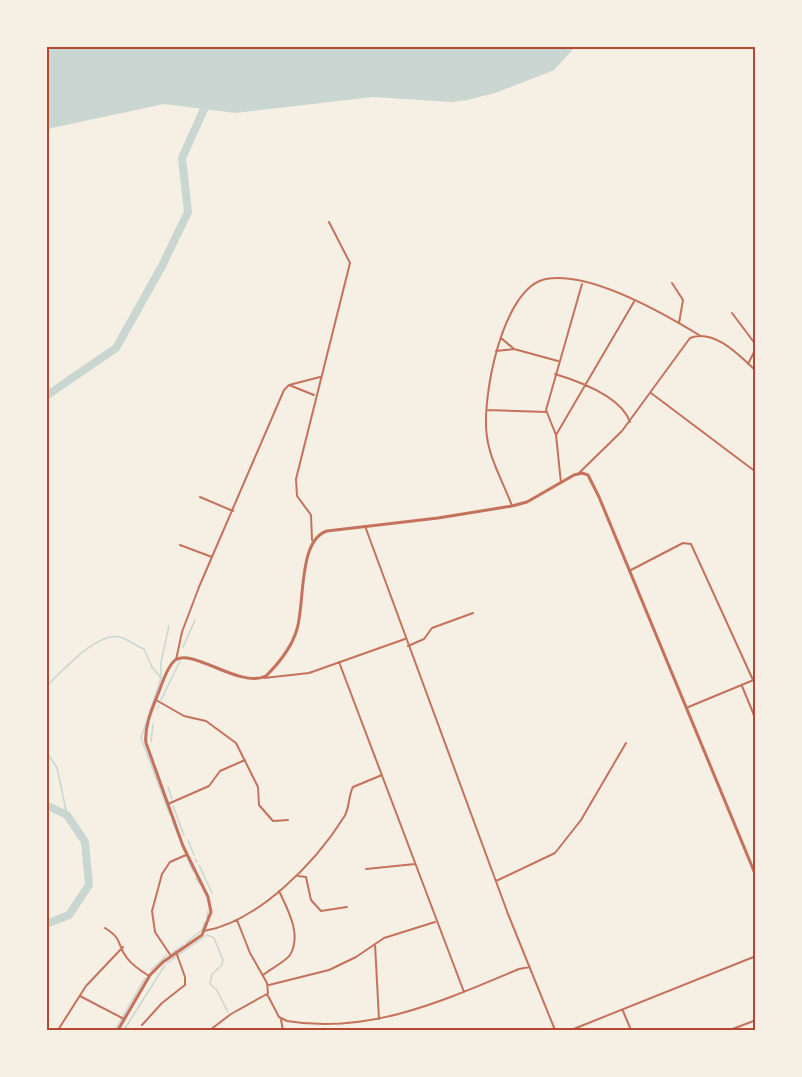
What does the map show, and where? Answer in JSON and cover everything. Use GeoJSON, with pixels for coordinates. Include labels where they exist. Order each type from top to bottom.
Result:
{"type":"FeatureCollection","features":[{"type":"Feature","properties":{"kind":"street"},"geometry":{"type":"LineString","coordinates":[[264,678],[286,652],[296,634],[312,540],[311,515],[300,502],[295,486],[315,395],[350,263],[329,222]]}},
{"type":"Feature","properties":{"kind":"street"},"geometry":{"type":"LineString","coordinates":[[512,506],[487,441],[487,410],[500,336],[520,301],[537,282],[559,278],[636,299],[699,335],[727,346],[756,370]]}},
{"type":"Feature","properties":{"kind":"street"},"geometry":{"type":"LineString","coordinates":[[561,483],[556,435],[546,412],[558,361],[582,283]]}},
{"type":"Feature","properties":{"kind":"street"},"geometry":{"type":"LineString","coordinates":[[672,283],[683,300],[679,323]]}},
{"type":"Feature","properties":{"kind":"street"},"geometry":{"type":"LineString","coordinates":[[556,435],[636,299]]}},
{"type":"Feature","properties":{"kind":"street"},"geometry":{"type":"LineString","coordinates":[[732,313],[756,346],[748,364]]}},
{"type":"Feature","properties":{"kind":"street"},"geometry":{"type":"LineString","coordinates":[[312,540],[327,531],[438,518],[527,502],[579,473],[606,450],[630,422],[684,343],[699,335]]}},
{"type":"Feature","properties":{"kind":"street"},"geometry":{"type":"LineString","coordinates":[[500,336],[514,350]]}},
{"type":"Feature","properties":{"kind":"street"},"geometry":{"type":"LineString","coordinates":[[496,351],[514,350],[558,361]]}},
{"type":"Feature","properties":{"kind":"street"},"geometry":{"type":"LineString","coordinates":[[555,374],[586,386],[623,410],[630,422]]}},
{"type":"Feature","properties":{"kind":"street"},"geometry":{"type":"LineString","coordinates":[[289,385],[321,377]]}},
{"type":"Feature","properties":{"kind":"street"},"geometry":{"type":"LineString","coordinates":[[289,385],[315,395]]}},
{"type":"Feature","properties":{"kind":"street"},"geometry":{"type":"LineString","coordinates":[[118,1030],[149,976],[176,952],[199,938],[209,920],[210,902],[188,855],[146,739],[156,700],[168,671],[176,660],[182,632],[212,557],[289,385]]}},
{"type":"Feature","properties":{"kind":"street"},"geometry":{"type":"LineString","coordinates":[[651,393],[756,472]]}},
{"type":"Feature","properties":{"kind":"street"},"geometry":{"type":"LineString","coordinates":[[487,410],[546,412]]}},
{"type":"Feature","properties":{"kind":"street"},"geometry":{"type":"LineString","coordinates":[[579,473],[585,474],[591,480],[756,876]]}},
{"type":"Feature","properties":{"kind":"street"},"geometry":{"type":"LineString","coordinates":[[200,497],[233,510]]}},
{"type":"Feature","properties":{"kind":"street"},"geometry":{"type":"LineString","coordinates":[[365,526],[496,881],[555,1030]]}},
{"type":"Feature","properties":{"kind":"street"},"geometry":{"type":"LineString","coordinates":[[629,571],[683,543],[690,543],[754,680],[686,708]]}},
{"type":"Feature","properties":{"kind":"street"},"geometry":{"type":"LineString","coordinates":[[180,545],[212,557]]}},
{"type":"Feature","properties":{"kind":"street"},"geometry":{"type":"LineString","coordinates":[[408,646],[424,639],[432,627],[473,613]]}},
{"type":"Feature","properties":{"kind":"street"},"geometry":{"type":"LineString","coordinates":[[176,660],[193,659],[241,678],[299,675],[405,638]]}},
{"type":"Feature","properties":{"kind":"street"},"geometry":{"type":"LineString","coordinates":[[339,662],[464,992]]}},
{"type":"Feature","properties":{"kind":"street"},"geometry":{"type":"LineString","coordinates":[[742,685],[756,720]]}},
{"type":"Feature","properties":{"kind":"street"},"geometry":{"type":"LineString","coordinates":[[156,700],[184,716],[206,721],[236,743],[258,787],[257,801],[261,810],[273,821],[288,820]]}},
{"type":"Feature","properties":{"kind":"street"},"geometry":{"type":"LineString","coordinates":[[496,881],[555,853],[581,820],[626,743]]}},
{"type":"Feature","properties":{"kind":"street"},"geometry":{"type":"LineString","coordinates":[[168,804],[209,786],[220,771],[246,759]]}},
{"type":"Feature","properties":{"kind":"street"},"geometry":{"type":"LineString","coordinates":[[204,931],[237,920],[298,876],[345,815],[353,787],[382,775]]}},
{"type":"Feature","properties":{"kind":"street"},"geometry":{"type":"LineString","coordinates":[[171,956],[155,932],[152,910],[159,881],[167,867],[188,855]]}},
{"type":"Feature","properties":{"kind":"street"},"geometry":{"type":"LineString","coordinates":[[366,869],[415,864]]}},
{"type":"Feature","properties":{"kind":"street"},"geometry":{"type":"LineString","coordinates":[[298,876],[306,877],[311,900],[321,911],[347,907]]}},
{"type":"Feature","properties":{"kind":"street"},"geometry":{"type":"LineString","coordinates":[[263,975],[288,957],[295,941],[288,912],[279,891]]}},
{"type":"Feature","properties":{"kind":"street"},"geometry":{"type":"LineString","coordinates":[[237,920],[250,953],[268,985],[268,994],[281,1020],[283,1030]]}},
{"type":"Feature","properties":{"kind":"street"},"geometry":{"type":"LineString","coordinates":[[268,985],[328,969],[356,957],[393,934],[436,922]]}},
{"type":"Feature","properties":{"kind":"street"},"geometry":{"type":"LineString","coordinates":[[105,928],[119,939],[127,958],[149,976]]}},
{"type":"Feature","properties":{"kind":"street"},"geometry":{"type":"LineString","coordinates":[[375,944],[379,1019]]}},
{"type":"Feature","properties":{"kind":"street"},"geometry":{"type":"LineString","coordinates":[[58,1030],[99,970],[123,947]]}},
{"type":"Feature","properties":{"kind":"street"},"geometry":{"type":"LineString","coordinates":[[142,1025],[162,1003],[185,985],[185,977],[176,952]]}},
{"type":"Feature","properties":{"kind":"street"},"geometry":{"type":"LineString","coordinates":[[571,1030],[756,956]]}},
{"type":"Feature","properties":{"kind":"street"},"geometry":{"type":"LineString","coordinates":[[519,969],[527,961]]}},
{"type":"Feature","properties":{"kind":"street"},"geometry":{"type":"LineString","coordinates":[[281,1020],[300,1023],[379,1019],[412,1012],[519,969],[530,967]]}},
{"type":"Feature","properties":{"kind":"street"},"geometry":{"type":"LineString","coordinates":[[210,1030],[231,1014],[268,994]]}},
{"type":"Feature","properties":{"kind":"street"},"geometry":{"type":"LineString","coordinates":[[80,996],[124,1019]]}},
{"type":"Feature","properties":{"kind":"street"},"geometry":{"type":"LineString","coordinates":[[623,1011],[631,1030]]}},
{"type":"Feature","properties":{"kind":"street"},"geometry":{"type":"LineString","coordinates":[[729,1030],[756,1020]]}},
{"type":"Feature","properties":{"kind":"shaded area"},"geometry":{"type":"Polygon","coordinates":[[[46,47],[575,47],[554,70],[495,93],[467,100],[451,102],[373,97],[235,113],[164,104],[47,129],[46,47]]]}},
{"type":"Feature","properties":{"kind":"waterway"},"geometry":{"type":"LineString","coordinates":[[46,396],[116,348],[162,266],[188,212],[182,158],[204,109]]}},
{"type":"Feature","properties":{"kind":"waterway"},"geometry":{"type":"LineString","coordinates":[[183,647],[195,620]]}},
{"type":"Feature","properties":{"kind":"waterway"},"geometry":{"type":"LineString","coordinates":[[169,626],[161,662],[161,678],[141,738],[170,815]]}},
{"type":"Feature","properties":{"kind":"waterway"},"geometry":{"type":"LineString","coordinates":[[46,687],[92,645],[103,639],[114,637],[123,638],[144,649],[152,667],[161,678]]}},
{"type":"Feature","properties":{"kind":"waterway"},"geometry":{"type":"LineString","coordinates":[[161,700],[180,661]]}},
{"type":"Feature","properties":{"kind":"waterway"},"geometry":{"type":"LineString","coordinates":[[151,742],[153,724]]}},
{"type":"Feature","properties":{"kind":"waterway"},"geometry":{"type":"LineString","coordinates":[[46,751],[57,768],[67,815]]}},
{"type":"Feature","properties":{"kind":"waterway"},"geometry":{"type":"LineString","coordinates":[[168,787],[172,799]]}},
{"type":"Feature","properties":{"kind":"waterway"},"geometry":{"type":"LineString","coordinates":[[46,805],[67,815],[85,842],[89,885],[69,915],[46,924]]}},
{"type":"Feature","properties":{"kind":"waterway"},"geometry":{"type":"LineString","coordinates":[[173,806],[184,835]]}},
{"type":"Feature","properties":{"kind":"waterway"},"geometry":{"type":"LineString","coordinates":[[172,820],[193,871]]}},
{"type":"Feature","properties":{"kind":"waterway"},"geometry":{"type":"LineString","coordinates":[[188,840],[194,855]]}},
{"type":"Feature","properties":{"kind":"waterway"},"geometry":{"type":"LineString","coordinates":[[199,865],[212,893]]}},
{"type":"Feature","properties":{"kind":"waterway"},"geometry":{"type":"LineString","coordinates":[[196,878],[200,884]]}},
{"type":"Feature","properties":{"kind":"waterway"},"geometry":{"type":"LineString","coordinates":[[207,918],[208,911]]}},
{"type":"Feature","properties":{"kind":"waterway"},"geometry":{"type":"LineString","coordinates":[[186,943],[202,930],[205,922]]}},
{"type":"Feature","properties":{"kind":"waterway"},"geometry":{"type":"LineString","coordinates":[[167,963],[207,935],[214,938],[223,960],[222,965],[212,974],[210,984],[216,989],[228,1012]]}},
{"type":"Feature","properties":{"kind":"waterway"},"geometry":{"type":"LineString","coordinates":[[172,953],[183,945]]}},
{"type":"Feature","properties":{"kind":"waterway"},"geometry":{"type":"LineString","coordinates":[[151,970],[167,955]]}},
{"type":"Feature","properties":{"kind":"waterway"},"geometry":{"type":"LineString","coordinates":[[124,1030],[165,965]]}},
{"type":"Feature","properties":{"kind":"waterway"},"geometry":{"type":"LineString","coordinates":[[115,1030],[145,978]]}}]}
